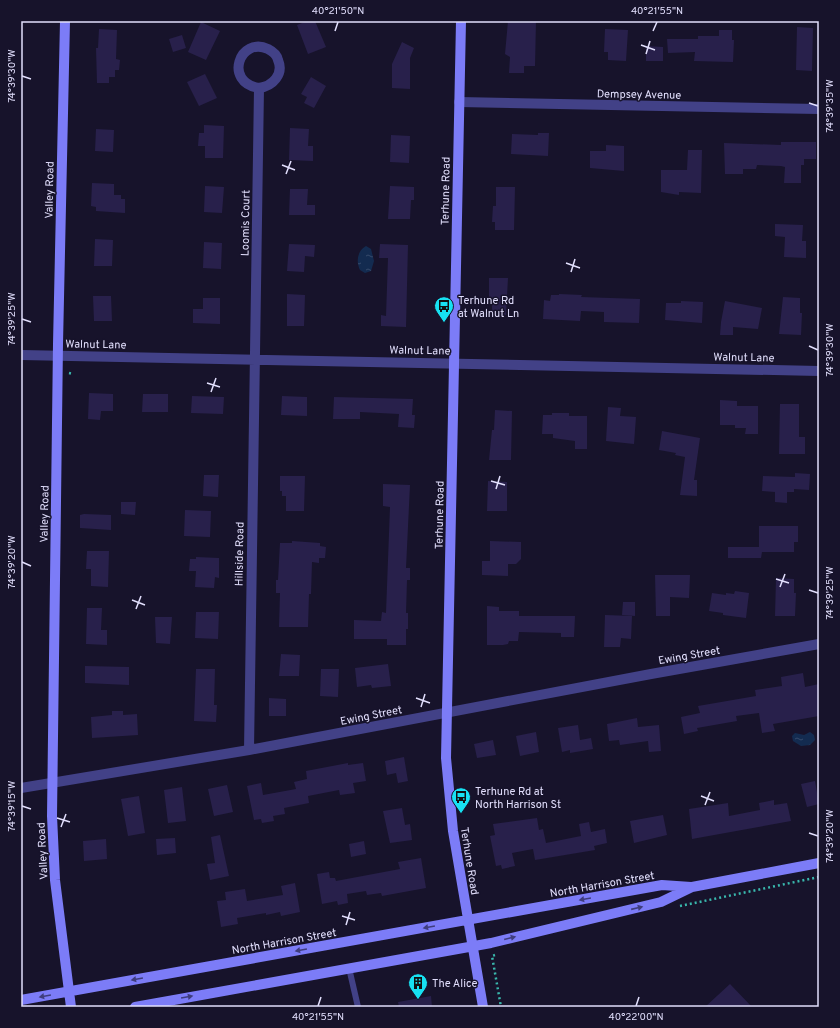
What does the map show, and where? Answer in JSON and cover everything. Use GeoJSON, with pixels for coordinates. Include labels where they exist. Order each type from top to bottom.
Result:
{"type":"FeatureCollection","features":[{"type":"Feature","properties":{"kind":"street","name":"Valley Road"},"geometry":{"type":"LineString","coordinates":[[65,21],[58,356],[52,782],[55,880],[71,1007]]}},
{"type":"Feature","properties":{"kind":"street","name":"Terhune Road"},"geometry":{"type":"LineString","coordinates":[[461,21],[446,713],[447,786],[483,1007]]}},
{"type":"Feature","properties":{"kind":"street"},"geometry":{"type":"LineString","coordinates":[[257,47],[270,49],[278,59],[280,66],[279,72],[272,83],[259,88],[246,84],[239,72],[241,58],[245,52],[257,47]]}},
{"type":"Feature","properties":{"kind":"street","name":"Loomis Court"},"geometry":{"type":"LineString","coordinates":[[254,359],[259,88]]}},
{"type":"Feature","properties":{"kind":"street","name":"Dempsey Avenue"},"geometry":{"type":"LineString","coordinates":[[459,102],[819,109]]}},
{"type":"Feature","properties":{"kind":"street","name":"Walnut Lane"},"geometry":{"type":"LineString","coordinates":[[21,355],[819,371]]}},
{"type":"Feature","properties":{"kind":"street","name":"Hillside Road"},"geometry":{"type":"LineString","coordinates":[[249,750],[254,359]]}},
{"type":"Feature","properties":{"kind":"street","name":"Ewing Street"},"geometry":{"type":"LineString","coordinates":[[21,788],[249,750],[644,675],[819,644]]}},
{"type":"Feature","properties":{"kind":"street","name":"North Harrison Street"},"geometry":{"type":"LineString","coordinates":[[21,1000],[662,885],[692,887],[819,864]]}},
{"type":"Feature","properties":{"kind":"street","name":"North Harrison Street"},"geometry":{"type":"LineString","coordinates":[[135,1007],[472,946],[661,902],[692,887]]}},
{"type":"Feature","properties":{"kind":"lane"},"geometry":{"type":"LineString","coordinates":[[349,968],[358,1007]]}},
{"type":"Feature","properties":{"kind":"path"},"geometry":{"type":"LineString","coordinates":[[68,373],[73,374]]}},
{"type":"Feature","properties":{"kind":"path"},"geometry":{"type":"LineString","coordinates":[[678,907],[819,877]]}},
{"type":"Feature","properties":{"kind":"path"},"geometry":{"type":"LineString","coordinates":[[499,954],[492,956],[501,1007]]}},
{"type":"Feature","properties":{"kind":"water"},"geometry":{"type":"Polygon","coordinates":[[[366,246],[371,249],[374,261],[371,271],[365,273],[360,270],[358,257],[363,248],[366,246]]]}},
{"type":"Feature","properties":{"kind":"water"},"geometry":{"type":"Polygon","coordinates":[[[810,732],[814,735],[815,740],[810,745],[801,746],[793,741],[792,736],[795,733],[804,735],[810,732]]]}},
{"type":"Feature","properties":{"kind":"building"},"geometry":{"type":"Polygon","coordinates":[[[307,21],[315,21],[326,47],[308,54],[297,25],[307,21]]]}},
{"type":"Feature","properties":{"kind":"building"},"geometry":{"type":"Polygon","coordinates":[[[508,21],[536,21],[535,66],[524,66],[524,73],[509,73],[510,57],[505,54],[508,21]]]}},
{"type":"Feature","properties":{"kind":"building"},"geometry":{"type":"Polygon","coordinates":[[[201,22],[220,31],[206,60],[188,52],[201,22]]]}},
{"type":"Feature","properties":{"kind":"building"},"geometry":{"type":"Polygon","coordinates":[[[797,27],[813,28],[812,71],[796,70],[797,27]]]}},
{"type":"Feature","properties":{"kind":"building"},"geometry":{"type":"Polygon","coordinates":[[[99,29],[117,30],[116,59],[120,60],[119,70],[115,70],[115,77],[109,77],[109,83],[97,83],[96,48],[98,48],[99,29]]]}},
{"type":"Feature","properties":{"kind":"building"},"geometry":{"type":"Polygon","coordinates":[[[605,29],[628,30],[626,61],[608,60],[608,52],[604,52],[605,29]]]}},
{"type":"Feature","properties":{"kind":"building"},"geometry":{"type":"Polygon","coordinates":[[[719,30],[732,30],[732,40],[734,40],[733,62],[694,61],[695,52],[668,53],[667,39],[698,39],[698,36],[719,36],[719,30]]]}},
{"type":"Feature","properties":{"kind":"building"},"geometry":{"type":"Polygon","coordinates":[[[182,35],[186,48],[173,52],[169,39],[182,35]]]}},
{"type":"Feature","properties":{"kind":"building"},"geometry":{"type":"Polygon","coordinates":[[[402,42],[414,48],[410,58],[410,89],[392,88],[392,64],[402,42]]]}},
{"type":"Feature","properties":{"kind":"building"},"geometry":{"type":"Polygon","coordinates":[[[646,46],[663,47],[663,61],[646,61],[646,46]]]}},
{"type":"Feature","properties":{"kind":"building"},"geometry":{"type":"Polygon","coordinates":[[[205,74],[217,98],[199,106],[187,82],[205,74]]]}},
{"type":"Feature","properties":{"kind":"building"},"geometry":{"type":"Polygon","coordinates":[[[311,77],[326,86],[314,108],[304,103],[307,97],[301,94],[311,77]]]}},
{"type":"Feature","properties":{"kind":"building"},"geometry":{"type":"Polygon","coordinates":[[[204,125],[224,126],[223,158],[205,158],[205,146],[198,146],[199,133],[204,133],[204,125]]]}},
{"type":"Feature","properties":{"kind":"building"},"geometry":{"type":"Polygon","coordinates":[[[290,128],[309,129],[308,146],[313,146],[313,161],[289,160],[290,128]]]}},
{"type":"Feature","properties":{"kind":"building"},"geometry":{"type":"Polygon","coordinates":[[[96,129],[114,130],[113,152],[95,151],[96,129]]]}},
{"type":"Feature","properties":{"kind":"building"},"geometry":{"type":"Polygon","coordinates":[[[538,133],[549,133],[548,156],[511,154],[512,134],[538,135],[538,133]]]}},
{"type":"Feature","properties":{"kind":"building"},"geometry":{"type":"Polygon","coordinates":[[[391,135],[410,136],[409,163],[390,162],[391,135]]]}},
{"type":"Feature","properties":{"kind":"building"},"geometry":{"type":"Polygon","coordinates":[[[781,142],[816,142],[816,159],[804,159],[804,165],[801,165],[801,183],[784,183],[785,167],[781,166],[757,165],[756,169],[743,169],[743,174],[725,174],[724,143],[781,145],[781,142]]]}},
{"type":"Feature","properties":{"kind":"building"},"geometry":{"type":"Polygon","coordinates":[[[606,145],[624,146],[624,171],[590,168],[590,151],[606,151],[606,145]]]}},
{"type":"Feature","properties":{"kind":"building"},"geometry":{"type":"Polygon","coordinates":[[[688,150],[702,150],[701,193],[679,192],[679,195],[661,192],[661,170],[687,170],[688,150]]]}},
{"type":"Feature","properties":{"kind":"building"},"geometry":{"type":"Polygon","coordinates":[[[92,183],[114,184],[114,195],[121,195],[121,199],[125,199],[125,213],[96,211],[96,207],[91,206],[92,183]]]}},
{"type":"Feature","properties":{"kind":"building"},"geometry":{"type":"Polygon","coordinates":[[[205,186],[224,187],[222,213],[204,212],[205,186]]]}},
{"type":"Feature","properties":{"kind":"building"},"geometry":{"type":"Polygon","coordinates":[[[390,186],[414,187],[414,200],[411,200],[410,219],[388,219],[390,186]]]}},
{"type":"Feature","properties":{"kind":"building"},"geometry":{"type":"Polygon","coordinates":[[[496,187],[515,187],[514,230],[495,230],[495,222],[492,222],[493,206],[496,206],[496,187]]]}},
{"type":"Feature","properties":{"kind":"building"},"geometry":{"type":"Polygon","coordinates":[[[290,189],[308,189],[307,205],[315,205],[315,215],[289,215],[290,189]]]}},
{"type":"Feature","properties":{"kind":"building"},"geometry":{"type":"Polygon","coordinates":[[[775,224],[803,225],[802,241],[806,241],[806,258],[784,257],[785,237],[775,236],[775,224]]]}},
{"type":"Feature","properties":{"kind":"building"},"geometry":{"type":"Polygon","coordinates":[[[95,239],[113,240],[112,266],[94,266],[95,239]]]}},
{"type":"Feature","properties":{"kind":"building"},"geometry":{"type":"Polygon","coordinates":[[[204,242],[222,243],[221,269],[203,268],[204,242]]]}},
{"type":"Feature","properties":{"kind":"building"},"geometry":{"type":"Polygon","coordinates":[[[289,244],[315,245],[314,257],[305,256],[304,272],[287,271],[289,244]]]}},
{"type":"Feature","properties":{"kind":"building"},"geometry":{"type":"Polygon","coordinates":[[[380,244],[408,245],[406,327],[381,326],[381,315],[386,316],[388,258],[379,258],[380,244]]]}},
{"type":"Feature","properties":{"kind":"building"},"geometry":{"type":"Polygon","coordinates":[[[489,278],[508,278],[506,315],[492,314],[492,302],[489,302],[489,278]]]}},
{"type":"Feature","properties":{"kind":"building"},"geometry":{"type":"Polygon","coordinates":[[[287,294],[305,295],[304,326],[287,326],[287,294]]]}},
{"type":"Feature","properties":{"kind":"building"},"geometry":{"type":"Polygon","coordinates":[[[551,295],[582,295],[581,297],[640,299],[639,323],[604,322],[604,312],[581,311],[580,321],[543,319],[544,300],[550,301],[551,295]]]}},
{"type":"Feature","properties":{"kind":"building"},"geometry":{"type":"Polygon","coordinates":[[[93,296],[111,296],[112,321],[94,321],[93,296]]]}},
{"type":"Feature","properties":{"kind":"building"},"geometry":{"type":"Polygon","coordinates":[[[783,297],[800,298],[800,313],[802,313],[801,335],[779,334],[783,297]]]}},
{"type":"Feature","properties":{"kind":"building"},"geometry":{"type":"Polygon","coordinates":[[[203,298],[220,298],[220,324],[193,323],[193,309],[203,309],[203,298]]]}},
{"type":"Feature","properties":{"kind":"building"},"geometry":{"type":"Polygon","coordinates":[[[681,301],[703,302],[702,323],[665,320],[666,303],[681,303],[681,301]]]}},
{"type":"Feature","properties":{"kind":"building"},"geometry":{"type":"Polygon","coordinates":[[[725,301],[762,308],[758,329],[733,327],[733,335],[720,335],[725,301]]]}},
{"type":"Feature","properties":{"kind":"building"},"geometry":{"type":"Polygon","coordinates":[[[89,393],[113,394],[113,411],[101,411],[100,420],[88,419],[89,393]]]}},
{"type":"Feature","properties":{"kind":"building"},"geometry":{"type":"Polygon","coordinates":[[[143,394],[168,394],[168,412],[142,412],[143,394]]]}},
{"type":"Feature","properties":{"kind":"building"},"geometry":{"type":"Polygon","coordinates":[[[192,396],[224,397],[223,414],[191,413],[192,396]]]}},
{"type":"Feature","properties":{"kind":"building"},"geometry":{"type":"Polygon","coordinates":[[[282,396],[307,397],[307,416],[281,415],[282,396]]]}},
{"type":"Feature","properties":{"kind":"building"},"geometry":{"type":"Polygon","coordinates":[[[334,397],[413,399],[412,415],[415,415],[414,428],[398,427],[399,414],[360,412],[360,419],[333,419],[334,397]]]}},
{"type":"Feature","properties":{"kind":"building"},"geometry":{"type":"Polygon","coordinates":[[[720,400],[737,401],[737,406],[758,406],[758,434],[745,434],[746,428],[735,428],[735,425],[720,425],[720,400]]]}},
{"type":"Feature","properties":{"kind":"building"},"geometry":{"type":"Polygon","coordinates":[[[780,404],[799,404],[799,437],[805,437],[805,454],[779,454],[780,404]]]}},
{"type":"Feature","properties":{"kind":"building"},"geometry":{"type":"Polygon","coordinates":[[[608,407],[621,408],[620,416],[636,417],[634,444],[606,441],[608,407]]]}},
{"type":"Feature","properties":{"kind":"building"},"geometry":{"type":"Polygon","coordinates":[[[495,410],[512,411],[511,460],[489,460],[492,430],[494,430],[495,410]]]}},
{"type":"Feature","properties":{"kind":"building"},"geometry":{"type":"Polygon","coordinates":[[[552,413],[569,413],[569,416],[587,416],[587,449],[575,449],[575,441],[553,438],[553,434],[542,434],[543,415],[552,415],[552,413]]]}},
{"type":"Feature","properties":{"kind":"building"},"geometry":{"type":"Polygon","coordinates":[[[662,431],[700,438],[694,480],[697,480],[697,496],[680,495],[685,457],[675,455],[676,453],[659,450],[662,431]]]}},
{"type":"Feature","properties":{"kind":"building"},"geometry":{"type":"Polygon","coordinates":[[[795,473],[810,474],[809,490],[794,489],[794,492],[787,492],[787,503],[775,502],[775,492],[762,491],[763,476],[795,477],[795,473]]]}},
{"type":"Feature","properties":{"kind":"building"},"geometry":{"type":"Polygon","coordinates":[[[204,475],[219,475],[218,497],[203,496],[204,475]]]}},
{"type":"Feature","properties":{"kind":"building"},"geometry":{"type":"Polygon","coordinates":[[[280,476],[305,476],[304,511],[286,511],[286,496],[282,496],[282,491],[280,491],[280,476]]]}},
{"type":"Feature","properties":{"kind":"building"},"geometry":{"type":"Polygon","coordinates":[[[488,481],[507,482],[507,511],[487,511],[488,481]]]}},
{"type":"Feature","properties":{"kind":"building"},"geometry":{"type":"Polygon","coordinates":[[[383,484],[410,485],[406,568],[410,568],[410,580],[407,580],[406,613],[408,613],[408,629],[406,629],[406,645],[387,645],[387,639],[354,639],[354,620],[381,621],[382,612],[386,613],[390,507],[383,506],[383,484]]]}},
{"type":"Feature","properties":{"kind":"building"},"geometry":{"type":"Polygon","coordinates":[[[121,502],[136,502],[135,515],[121,514],[121,502]]]}},
{"type":"Feature","properties":{"kind":"building"},"geometry":{"type":"Polygon","coordinates":[[[185,510],[211,511],[210,537],[184,536],[185,510]]]}},
{"type":"Feature","properties":{"kind":"building"},"geometry":{"type":"Polygon","coordinates":[[[80,515],[111,515],[111,530],[80,528],[80,515]]]}},
{"type":"Feature","properties":{"kind":"building"},"geometry":{"type":"Polygon","coordinates":[[[759,526],[798,526],[798,542],[794,542],[794,552],[762,552],[761,558],[728,558],[728,547],[759,547],[759,526]]]}},
{"type":"Feature","properties":{"kind":"building"},"geometry":{"type":"Polygon","coordinates":[[[292,541],[320,543],[320,546],[326,547],[325,558],[319,558],[319,563],[312,562],[308,627],[279,627],[280,593],[276,593],[276,580],[278,580],[280,543],[292,543],[292,541]]]}},
{"type":"Feature","properties":{"kind":"building"},"geometry":{"type":"Polygon","coordinates":[[[490,541],[521,542],[521,559],[516,564],[508,564],[508,576],[482,575],[482,561],[490,561],[490,541]]]}},
{"type":"Feature","properties":{"kind":"building"},"geometry":{"type":"Polygon","coordinates":[[[87,551],[109,551],[108,587],[91,586],[91,569],[86,569],[87,551]]]}},
{"type":"Feature","properties":{"kind":"building"},"geometry":{"type":"Polygon","coordinates":[[[196,557],[219,558],[219,578],[215,577],[214,588],[195,587],[196,571],[189,571],[190,559],[196,559],[196,557]]]}},
{"type":"Feature","properties":{"kind":"building"},"geometry":{"type":"Polygon","coordinates":[[[655,575],[690,575],[689,598],[670,597],[670,616],[656,616],[655,575]]]}},
{"type":"Feature","properties":{"kind":"building"},"geometry":{"type":"Polygon","coordinates":[[[776,578],[794,579],[794,593],[796,593],[795,616],[775,616],[776,578]]]}},
{"type":"Feature","properties":{"kind":"building"},"geometry":{"type":"Polygon","coordinates":[[[735,591],[749,593],[746,618],[723,615],[723,613],[709,611],[712,593],[726,595],[726,593],[734,594],[735,591]]]}},
{"type":"Feature","properties":{"kind":"building"},"geometry":{"type":"Polygon","coordinates":[[[623,602],[635,602],[635,616],[622,615],[623,602]]]}},
{"type":"Feature","properties":{"kind":"building"},"geometry":{"type":"Polygon","coordinates":[[[487,606],[499,607],[499,611],[519,611],[519,616],[575,616],[574,637],[561,637],[561,633],[519,632],[518,641],[509,641],[508,644],[503,645],[487,645],[487,606]]]}},
{"type":"Feature","properties":{"kind":"building"},"geometry":{"type":"Polygon","coordinates":[[[87,608],[102,608],[101,630],[107,630],[107,645],[86,644],[87,608]]]}},
{"type":"Feature","properties":{"kind":"building"},"geometry":{"type":"Polygon","coordinates":[[[196,612],[219,612],[218,639],[195,638],[196,612]]]}},
{"type":"Feature","properties":{"kind":"building"},"geometry":{"type":"Polygon","coordinates":[[[605,615],[632,616],[631,639],[621,638],[620,647],[604,647],[605,615]]]}},
{"type":"Feature","properties":{"kind":"building"},"geometry":{"type":"Polygon","coordinates":[[[155,617],[172,617],[170,644],[156,643],[155,617]]]}},
{"type":"Feature","properties":{"kind":"building"},"geometry":{"type":"Polygon","coordinates":[[[281,654],[300,655],[299,676],[279,676],[281,654]]]}},
{"type":"Feature","properties":{"kind":"building"},"geometry":{"type":"Polygon","coordinates":[[[388,664],[391,686],[372,688],[371,685],[357,687],[355,668],[388,664]]]}},
{"type":"Feature","properties":{"kind":"building"},"geometry":{"type":"Polygon","coordinates":[[[85,666],[129,667],[129,685],[85,683],[85,666]]]}},
{"type":"Feature","properties":{"kind":"building"},"geometry":{"type":"Polygon","coordinates":[[[196,669],[215,669],[214,705],[217,705],[216,722],[194,721],[196,669]]]}},
{"type":"Feature","properties":{"kind":"building"},"geometry":{"type":"Polygon","coordinates":[[[321,669],[339,669],[338,697],[320,696],[321,669]]]}},
{"type":"Feature","properties":{"kind":"building"},"geometry":{"type":"Polygon","coordinates":[[[803,673],[805,687],[819,684],[819,716],[773,724],[775,731],[762,733],[759,713],[736,716],[737,721],[697,728],[698,731],[684,734],[681,717],[700,713],[698,706],[756,696],[755,690],[782,686],[781,677],[803,673]]]}},
{"type":"Feature","properties":{"kind":"building"},"geometry":{"type":"Polygon","coordinates":[[[269,698],[286,699],[286,716],[269,716],[269,698]]]}},
{"type":"Feature","properties":{"kind":"building"},"geometry":{"type":"Polygon","coordinates":[[[112,711],[123,711],[123,715],[137,714],[138,735],[92,738],[91,717],[112,715],[112,711]]]}},
{"type":"Feature","properties":{"kind":"building"},"geometry":{"type":"Polygon","coordinates":[[[637,718],[638,727],[659,725],[661,751],[649,752],[648,741],[620,745],[619,740],[609,741],[607,724],[637,718]]]}},
{"type":"Feature","properties":{"kind":"building"},"geometry":{"type":"Polygon","coordinates":[[[578,725],[580,740],[591,738],[593,749],[570,753],[570,750],[562,752],[558,728],[578,725]]]}},
{"type":"Feature","properties":{"kind":"building"},"geometry":{"type":"Polygon","coordinates":[[[536,732],[539,752],[520,756],[516,736],[536,732]]]}},
{"type":"Feature","properties":{"kind":"building"},"geometry":{"type":"Polygon","coordinates":[[[493,740],[496,755],[477,758],[474,744],[493,740]]]}},
{"type":"Feature","properties":{"kind":"building"},"geometry":{"type":"Polygon","coordinates":[[[404,757],[408,781],[398,783],[396,773],[387,775],[385,761],[404,757]]]}},
{"type":"Feature","properties":{"kind":"building"},"geometry":{"type":"Polygon","coordinates":[[[348,763],[348,765],[363,763],[366,781],[353,783],[355,793],[340,795],[339,790],[308,796],[309,803],[284,808],[285,814],[273,816],[274,821],[262,823],[261,819],[254,820],[247,786],[261,783],[263,795],[296,789],[294,782],[307,779],[306,771],[348,763]]]}},
{"type":"Feature","properties":{"kind":"building"},"geometry":{"type":"Polygon","coordinates":[[[815,781],[819,804],[807,807],[801,784],[815,781]]]}},
{"type":"Feature","properties":{"kind":"building"},"geometry":{"type":"Polygon","coordinates":[[[227,785],[233,812],[214,816],[208,789],[227,785]]]}},
{"type":"Feature","properties":{"kind":"building"},"geometry":{"type":"Polygon","coordinates":[[[182,787],[186,821],[168,823],[164,790],[182,787]]]}},
{"type":"Feature","properties":{"kind":"building"},"geometry":{"type":"Polygon","coordinates":[[[139,796],[145,833],[128,836],[121,799],[139,796]]]}},
{"type":"Feature","properties":{"kind":"building"},"geometry":{"type":"Polygon","coordinates":[[[774,800],[774,805],[787,803],[791,821],[692,839],[689,809],[728,803],[729,816],[760,810],[759,803],[774,800]]]}},
{"type":"Feature","properties":{"kind":"building"},"geometry":{"type":"Polygon","coordinates":[[[402,808],[405,825],[410,824],[412,840],[390,843],[383,811],[402,808]]]}},
{"type":"Feature","properties":{"kind":"building"},"geometry":{"type":"Polygon","coordinates":[[[663,815],[667,835],[634,843],[630,821],[663,815]]]}},
{"type":"Feature","properties":{"kind":"building"},"geometry":{"type":"Polygon","coordinates":[[[537,818],[539,830],[543,829],[546,843],[581,836],[579,824],[589,822],[591,832],[605,829],[607,843],[594,846],[595,850],[535,860],[533,849],[512,853],[515,866],[502,869],[501,865],[496,866],[490,836],[495,835],[493,824],[537,818]]]}},
{"type":"Feature","properties":{"kind":"building"},"geometry":{"type":"Polygon","coordinates":[[[220,835],[229,876],[210,880],[207,864],[215,863],[211,837],[220,835]]]}},
{"type":"Feature","properties":{"kind":"building"},"geometry":{"type":"Polygon","coordinates":[[[175,838],[176,853],[157,855],[156,839],[175,838]]]}},
{"type":"Feature","properties":{"kind":"building"},"geometry":{"type":"Polygon","coordinates":[[[106,839],[107,859],[84,861],[83,841],[106,839]]]}},
{"type":"Feature","properties":{"kind":"building"},"geometry":{"type":"Polygon","coordinates":[[[364,841],[366,854],[351,857],[349,844],[364,841]]]}},
{"type":"Feature","properties":{"kind":"building"},"geometry":{"type":"Polygon","coordinates":[[[421,858],[426,888],[382,896],[381,893],[367,895],[366,891],[347,894],[348,903],[338,905],[337,901],[322,904],[317,874],[329,872],[330,878],[335,878],[336,881],[400,869],[398,862],[421,858]]]}},
{"type":"Feature","properties":{"kind":"building"},"geometry":{"type":"Polygon","coordinates":[[[295,883],[300,912],[281,916],[280,912],[266,915],[266,913],[237,918],[238,924],[221,927],[217,901],[226,900],[225,892],[245,889],[247,901],[283,895],[281,886],[295,883]]]}},
{"type":"Feature","properties":{"kind":"building"},"geometry":{"type":"Polygon","coordinates":[[[730,984],[752,1007],[705,1007],[730,984]]]}},
{"type":"Feature","properties":{"kind":"building","name":"The Alice"},"geometry":{"type":"Polygon","coordinates":[[[431,996],[432,1007],[399,1007],[398,1002],[431,996]]]}},
{"type":"Feature","properties":{"kind":"place","name":"Terhune Rd at Walnut Ln"},"geometry":{"type":"Point","coordinates":[444,323]}},
{"type":"Feature","properties":{"kind":"place","name":"Terhune Rd at North Harrison St"},"geometry":{"type":"Point","coordinates":[461,814]}},
{"type":"Feature","properties":{"kind":"place","name":"The Alice"},"geometry":{"type":"Point","coordinates":[418,1000]}}]}
